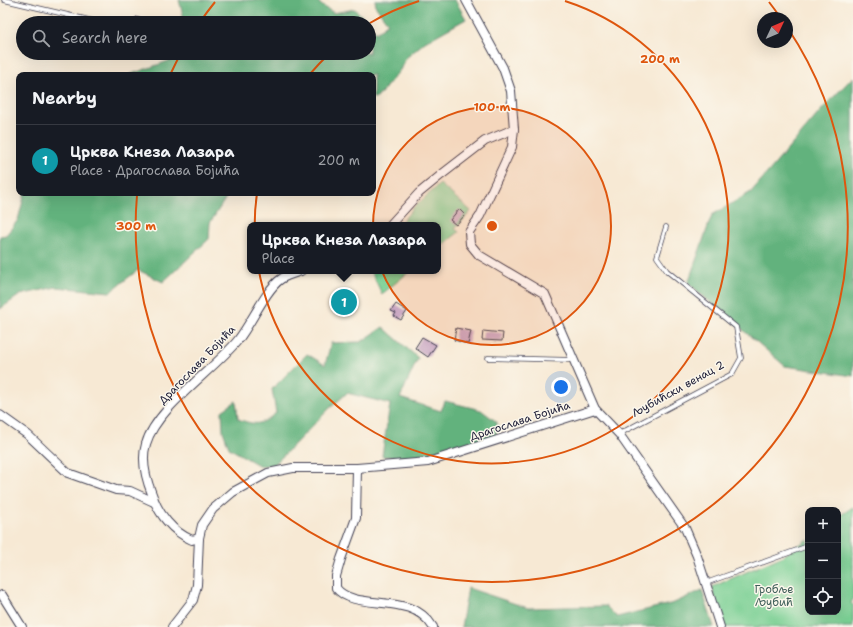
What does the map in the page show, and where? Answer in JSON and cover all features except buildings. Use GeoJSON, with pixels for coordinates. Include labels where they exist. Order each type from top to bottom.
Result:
{"type":"FeatureCollection","features":[{"type":"Feature","properties":{"kind":"street"},"geometry":{"type":"LineString","coordinates":[[466,0],[503,68],[511,91],[514,129],[512,147],[480,216],[469,232],[470,244],[480,255],[545,294],[595,409],[619,434],[685,528],[698,556],[720,627]]}},
{"type":"Feature","properties":{"kind":"street"},"geometry":{"type":"LineString","coordinates":[[393,222],[419,193],[441,175],[486,142],[514,129]]}},
{"type":"Feature","properties":{"kind":"street","name":"Драгослава Бојића"},"geometry":{"type":"LineString","coordinates":[[199,538],[192,540],[181,536],[157,510],[144,467],[146,444],[153,429],[171,405],[238,341],[272,288],[281,279],[294,274]]}},
{"type":"Feature","properties":{"kind":"street","name":"Драгослава Бојића"},"geometry":{"type":"LineString","coordinates":[[172,627],[193,600],[197,586],[199,538],[202,525],[213,509],[233,492],[268,473],[292,468],[357,468],[428,462],[595,409]]}},
{"type":"Feature","properties":{"kind":"street"},"geometry":{"type":"LineString","coordinates":[[0,415],[28,435],[68,473],[116,490],[130,491],[154,502]]}},
{"type":"Feature","properties":{"kind":"street"},"geometry":{"type":"LineString","coordinates":[[357,468],[356,518],[336,576],[336,588],[347,597],[416,610],[426,617],[432,627]]}},
{"type":"Feature","properties":{"kind":"street"},"geometry":{"type":"LineString","coordinates":[[2,595],[22,627]]}},
{"type":"Feature","properties":{"kind":"lane"},"geometry":{"type":"LineString","coordinates":[[4,0],[72,16]]}},
{"type":"Feature","properties":{"kind":"lane","name":"Љубићски венац 2"},"geometry":{"type":"LineString","coordinates":[[619,434],[732,374],[740,358],[736,327],[667,271],[657,257],[666,226]]}},
{"type":"Feature","properties":{"kind":"lane"},"geometry":{"type":"LineString","coordinates":[[488,358],[573,360]]}},
{"type":"Feature","properties":{"kind":"lane"},"geometry":{"type":"LineString","coordinates":[[706,583],[805,547]]}},
{"type":"Feature","properties":{"kind":"green space"},"geometry":{"type":"Polygon","coordinates":[[[179,0],[317,0],[321,5],[334,13],[355,9],[362,16],[183,16],[179,0]]]}},
{"type":"Feature","properties":{"kind":"green space"},"geometry":{"type":"Polygon","coordinates":[[[375,0],[455,0],[466,19],[425,42],[406,58],[400,70],[377,98],[376,72],[137,72],[171,60],[376,60],[376,33],[388,23],[376,7],[375,0]]]}},
{"type":"Feature","properties":{"kind":"green space"},"geometry":{"type":"Polygon","coordinates":[[[853,77],[853,376],[785,366],[688,283],[712,215],[751,192],[825,106],[853,77]]]}},
{"type":"Feature","properties":{"kind":"green space"},"geometry":{"type":"Polygon","coordinates":[[[440,184],[471,211],[455,229],[459,232],[441,247],[441,222],[402,222],[414,207],[440,184]]]}},
{"type":"Feature","properties":{"kind":"green space"},"geometry":{"type":"Polygon","coordinates":[[[24,196],[227,196],[210,223],[209,239],[163,282],[138,270],[110,292],[56,287],[20,295],[0,309],[0,236],[6,235],[18,220],[24,196]]]}},
{"type":"Feature","properties":{"kind":"green space"},"geometry":{"type":"Polygon","coordinates":[[[372,274],[406,274],[382,294],[372,274]]]}},
{"type":"Feature","properties":{"kind":"green space"},"geometry":{"type":"Polygon","coordinates":[[[383,327],[418,358],[400,398],[441,411],[445,401],[481,410],[497,422],[496,436],[453,450],[426,456],[382,456],[390,404],[347,393],[330,408],[274,465],[260,466],[229,448],[223,431],[222,411],[236,401],[238,419],[250,423],[258,423],[266,420],[276,413],[272,389],[307,354],[325,365],[331,343],[361,342],[383,327]]]}},
{"type":"Feature","properties":{"kind":"green space","name":"Гробље Љубић"},"geometry":{"type":"Polygon","coordinates":[[[853,507],[853,599],[851,603],[853,605],[853,627],[723,627],[712,587],[783,556],[805,541],[805,615],[841,615],[841,515],[853,507]]]}},
{"type":"Feature","properties":{"kind":"green space"},"geometry":{"type":"Polygon","coordinates":[[[468,588],[528,608],[606,606],[617,617],[674,603],[702,590],[714,627],[461,627],[468,588]]]}},
{"type":"Feature","properties":{"kind":"place","name":"Црква Кнеза Лазара"},"geometry":{"type":"Point","coordinates":[344,302]}}]}
